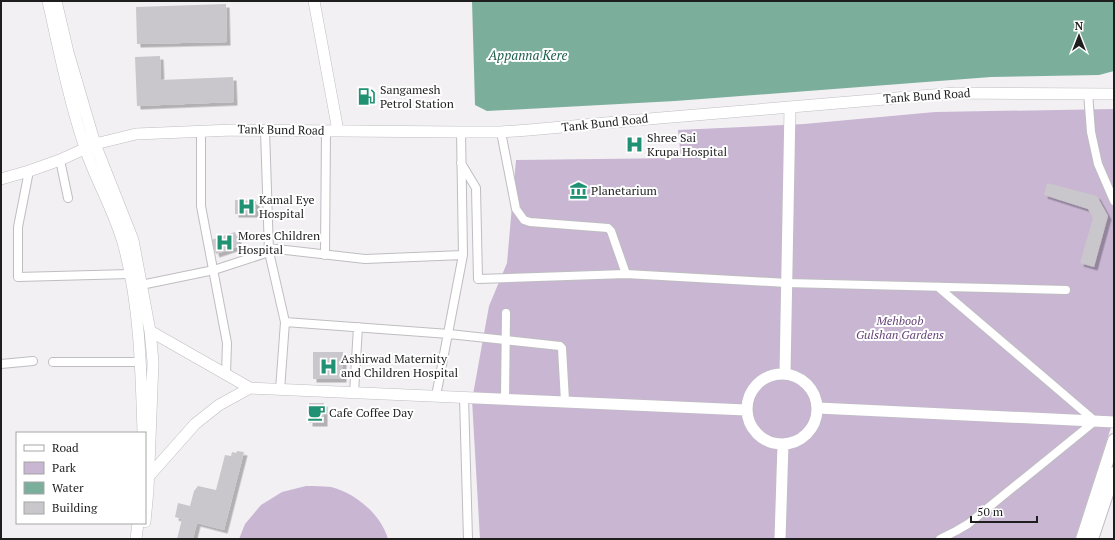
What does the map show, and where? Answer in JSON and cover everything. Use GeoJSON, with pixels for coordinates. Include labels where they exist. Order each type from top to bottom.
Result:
{"type":"FeatureCollection","features":[{"type":"Feature","properties":{"kind":"main road"},"geometry":{"type":"LineString","coordinates":[[48,1],[67,83],[124,246],[136,308],[141,362],[142,432]]}},
{"type":"Feature","properties":{"kind":"main road"},"geometry":{"type":"LineString","coordinates":[[56,1],[90,146],[133,240],[150,331],[153,362],[149,476],[146,510]]}},
{"type":"Feature","properties":{"kind":"main road"},"geometry":{"type":"LineString","coordinates":[[314,1],[338,131]]}},
{"type":"Feature","properties":{"kind":"main road","name":"Tank Bund Road"},"geometry":{"type":"LineString","coordinates":[[1,179],[60,160],[90,146],[136,134],[201,130],[501,132],[956,93],[1114,94]]}},
{"type":"Feature","properties":{"kind":"main road"},"geometry":{"type":"LineString","coordinates":[[785,373],[790,107]]}},
{"type":"Feature","properties":{"kind":"main road"},"geometry":{"type":"LineString","coordinates":[[150,331],[250,388],[746,410]]}},
{"type":"Feature","properties":{"kind":"main road"},"geometry":{"type":"LineString","coordinates":[[785,373],[801,378],[811,388],[818,404],[817,417],[808,434],[793,443],[776,444],[762,438],[750,425],[746,410],[749,395],[757,383],[769,375],[785,373]]}},
{"type":"Feature","properties":{"kind":"main road"},"geometry":{"type":"LineString","coordinates":[[149,476],[195,424],[219,405],[250,388]]}},
{"type":"Feature","properties":{"kind":"main road"},"geometry":{"type":"LineString","coordinates":[[818,408],[1114,422]]}},
{"type":"Feature","properties":{"kind":"main road"},"geometry":{"type":"LineString","coordinates":[[1082,539],[1114,440]]}},
{"type":"Feature","properties":{"kind":"main road"},"geometry":{"type":"LineString","coordinates":[[780,539],[783,444]]}},
{"type":"Feature","properties":{"kind":"main road"},"geometry":{"type":"LineString","coordinates":[[1092,539],[1114,473]]}},
{"type":"Feature","properties":{"kind":"main road"},"geometry":{"type":"LineString","coordinates":[[136,539],[138,524]]}},
{"type":"Feature","properties":{"kind":"main road"},"geometry":{"type":"LineString","coordinates":[[142,539],[145,524]]}},
{"type":"Feature","properties":{"kind":"street"},"geometry":{"type":"LineString","coordinates":[[1088,94],[1092,132],[1098,164],[1114,201]]}},
{"type":"Feature","properties":{"kind":"street"},"geometry":{"type":"LineString","coordinates":[[201,130],[201,206],[227,343],[226,374]]}},
{"type":"Feature","properties":{"kind":"street"},"geometry":{"type":"LineString","coordinates":[[265,130],[268,250],[285,322],[280,390]]}},
{"type":"Feature","properties":{"kind":"street"},"geometry":{"type":"LineString","coordinates":[[325,255],[326,131]]}},
{"type":"Feature","properties":{"kind":"street"},"geometry":{"type":"LineString","coordinates":[[436,396],[463,255],[461,132]]}},
{"type":"Feature","properties":{"kind":"street"},"geometry":{"type":"LineString","coordinates":[[501,132],[516,209],[524,220],[530,222],[608,228],[611,231],[626,274]]}},
{"type":"Feature","properties":{"kind":"street"},"geometry":{"type":"LineString","coordinates":[[60,160],[68,198]]}},
{"type":"Feature","properties":{"kind":"street"},"geometry":{"type":"LineString","coordinates":[[461,163],[476,188],[478,279],[626,274],[787,283],[1066,290]]}},
{"type":"Feature","properties":{"kind":"street"},"geometry":{"type":"LineString","coordinates":[[29,171],[18,227],[18,277],[130,274]]}},
{"type":"Feature","properties":{"kind":"street"},"geometry":{"type":"LineString","coordinates":[[141,285],[214,270],[268,250],[366,259],[463,255]]}},
{"type":"Feature","properties":{"kind":"street"},"geometry":{"type":"LineString","coordinates":[[938,287],[1095,421],[968,524],[940,539]]}},
{"type":"Feature","properties":{"kind":"street"},"geometry":{"type":"LineString","coordinates":[[505,399],[506,313]]}},
{"type":"Feature","properties":{"kind":"street"},"geometry":{"type":"LineString","coordinates":[[285,322],[449,334],[561,347],[565,402]]}},
{"type":"Feature","properties":{"kind":"street"},"geometry":{"type":"LineString","coordinates":[[354,393],[358,327]]}},
{"type":"Feature","properties":{"kind":"street"},"geometry":{"type":"LineString","coordinates":[[1,364],[33,361]]}},
{"type":"Feature","properties":{"kind":"street"},"geometry":{"type":"LineString","coordinates":[[53,362],[141,362]]}},
{"type":"Feature","properties":{"kind":"street"},"geometry":{"type":"LineString","coordinates":[[464,397],[468,539]]}},
{"type":"Feature","properties":{"kind":"green space","name":"Mehboob Gulshan Gardens"},"geometry":{"type":"Polygon","coordinates":[[[1114,109],[1114,418],[1075,539],[480,539],[472,400],[489,306],[507,263],[516,160],[681,158],[678,130],[804,124],[935,112],[1114,109]]]}},
{"type":"Feature","properties":{"kind":"green space"},"geometry":{"type":"Polygon","coordinates":[[[306,486],[331,487],[358,499],[380,521],[388,539],[239,539],[245,524],[261,505],[282,492],[306,486]]]}},
{"type":"Feature","properties":{"kind":"water","name":"Appanna Kere"},"geometry":{"type":"Polygon","coordinates":[[[472,1],[1114,1],[1114,71],[1099,75],[991,77],[675,101],[487,111],[475,105],[472,1]]]}},
{"type":"Feature","properties":{"kind":"building"},"geometry":{"type":"Polygon","coordinates":[[[226,4],[227,42],[137,44],[136,7],[226,4]]]}},
{"type":"Feature","properties":{"kind":"building"},"geometry":{"type":"Polygon","coordinates":[[[160,56],[161,80],[233,77],[234,102],[137,106],[135,57],[160,56]]]}},
{"type":"Feature","properties":{"kind":"building"},"geometry":{"type":"Polygon","coordinates":[[[1047,183],[1097,196],[1108,216],[1094,267],[1080,263],[1093,218],[1088,209],[1044,195],[1047,183]]]}},
{"type":"Feature","properties":{"kind":"building","name":"Kamal Eye Hospital"},"geometry":{"type":"Polygon","coordinates":[[[235,200],[256,201],[256,214],[235,214],[235,200]]]}},
{"type":"Feature","properties":{"kind":"building","name":"Mores Children Hospital"},"geometry":{"type":"Polygon","coordinates":[[[235,232],[240,246],[216,254],[211,240],[235,232]]]}},
{"type":"Feature","properties":{"kind":"building","name":"Ashirwad Maternity and Children Hospital"},"geometry":{"type":"Polygon","coordinates":[[[313,352],[343,352],[343,379],[313,379],[313,352]]]}},
{"type":"Feature","properties":{"kind":"building","name":"Cafe Coffee Day"},"geometry":{"type":"Polygon","coordinates":[[[309,403],[324,403],[324,423],[309,423],[309,403]]]}},
{"type":"Feature","properties":{"kind":"building"},"geometry":{"type":"Polygon","coordinates":[[[237,451],[244,452],[224,530],[197,523],[193,539],[177,539],[182,519],[175,517],[178,503],[190,506],[194,491],[198,486],[216,490],[225,455],[231,456],[232,452],[236,453],[237,451]]]}},
{"type":"Feature","properties":{"kind":"place","name":"Sangamesh Petrol Station"},"geometry":{"type":"Point","coordinates":[367,97]}},
{"type":"Feature","properties":{"kind":"place","name":"Shree Sai Krupa Hospital"},"geometry":{"type":"Point","coordinates":[634,145]}},
{"type":"Feature","properties":{"kind":"place","name":"Planetarium"},"geometry":{"type":"Point","coordinates":[578,191]}},
{"type":"Feature","properties":{"kind":"place","name":"Kamal Eye Hospital"},"geometry":{"type":"Point","coordinates":[246,207]}},
{"type":"Feature","properties":{"kind":"place","name":"Mores Children Hospital"},"geometry":{"type":"Point","coordinates":[225,243]}},
{"type":"Feature","properties":{"kind":"place","name":"Ashirwad Maternity and Children Hospital"},"geometry":{"type":"Point","coordinates":[328,366]}},
{"type":"Feature","properties":{"kind":"place","name":"Cafe Coffee Day"},"geometry":{"type":"Point","coordinates":[316,413]}}]}
